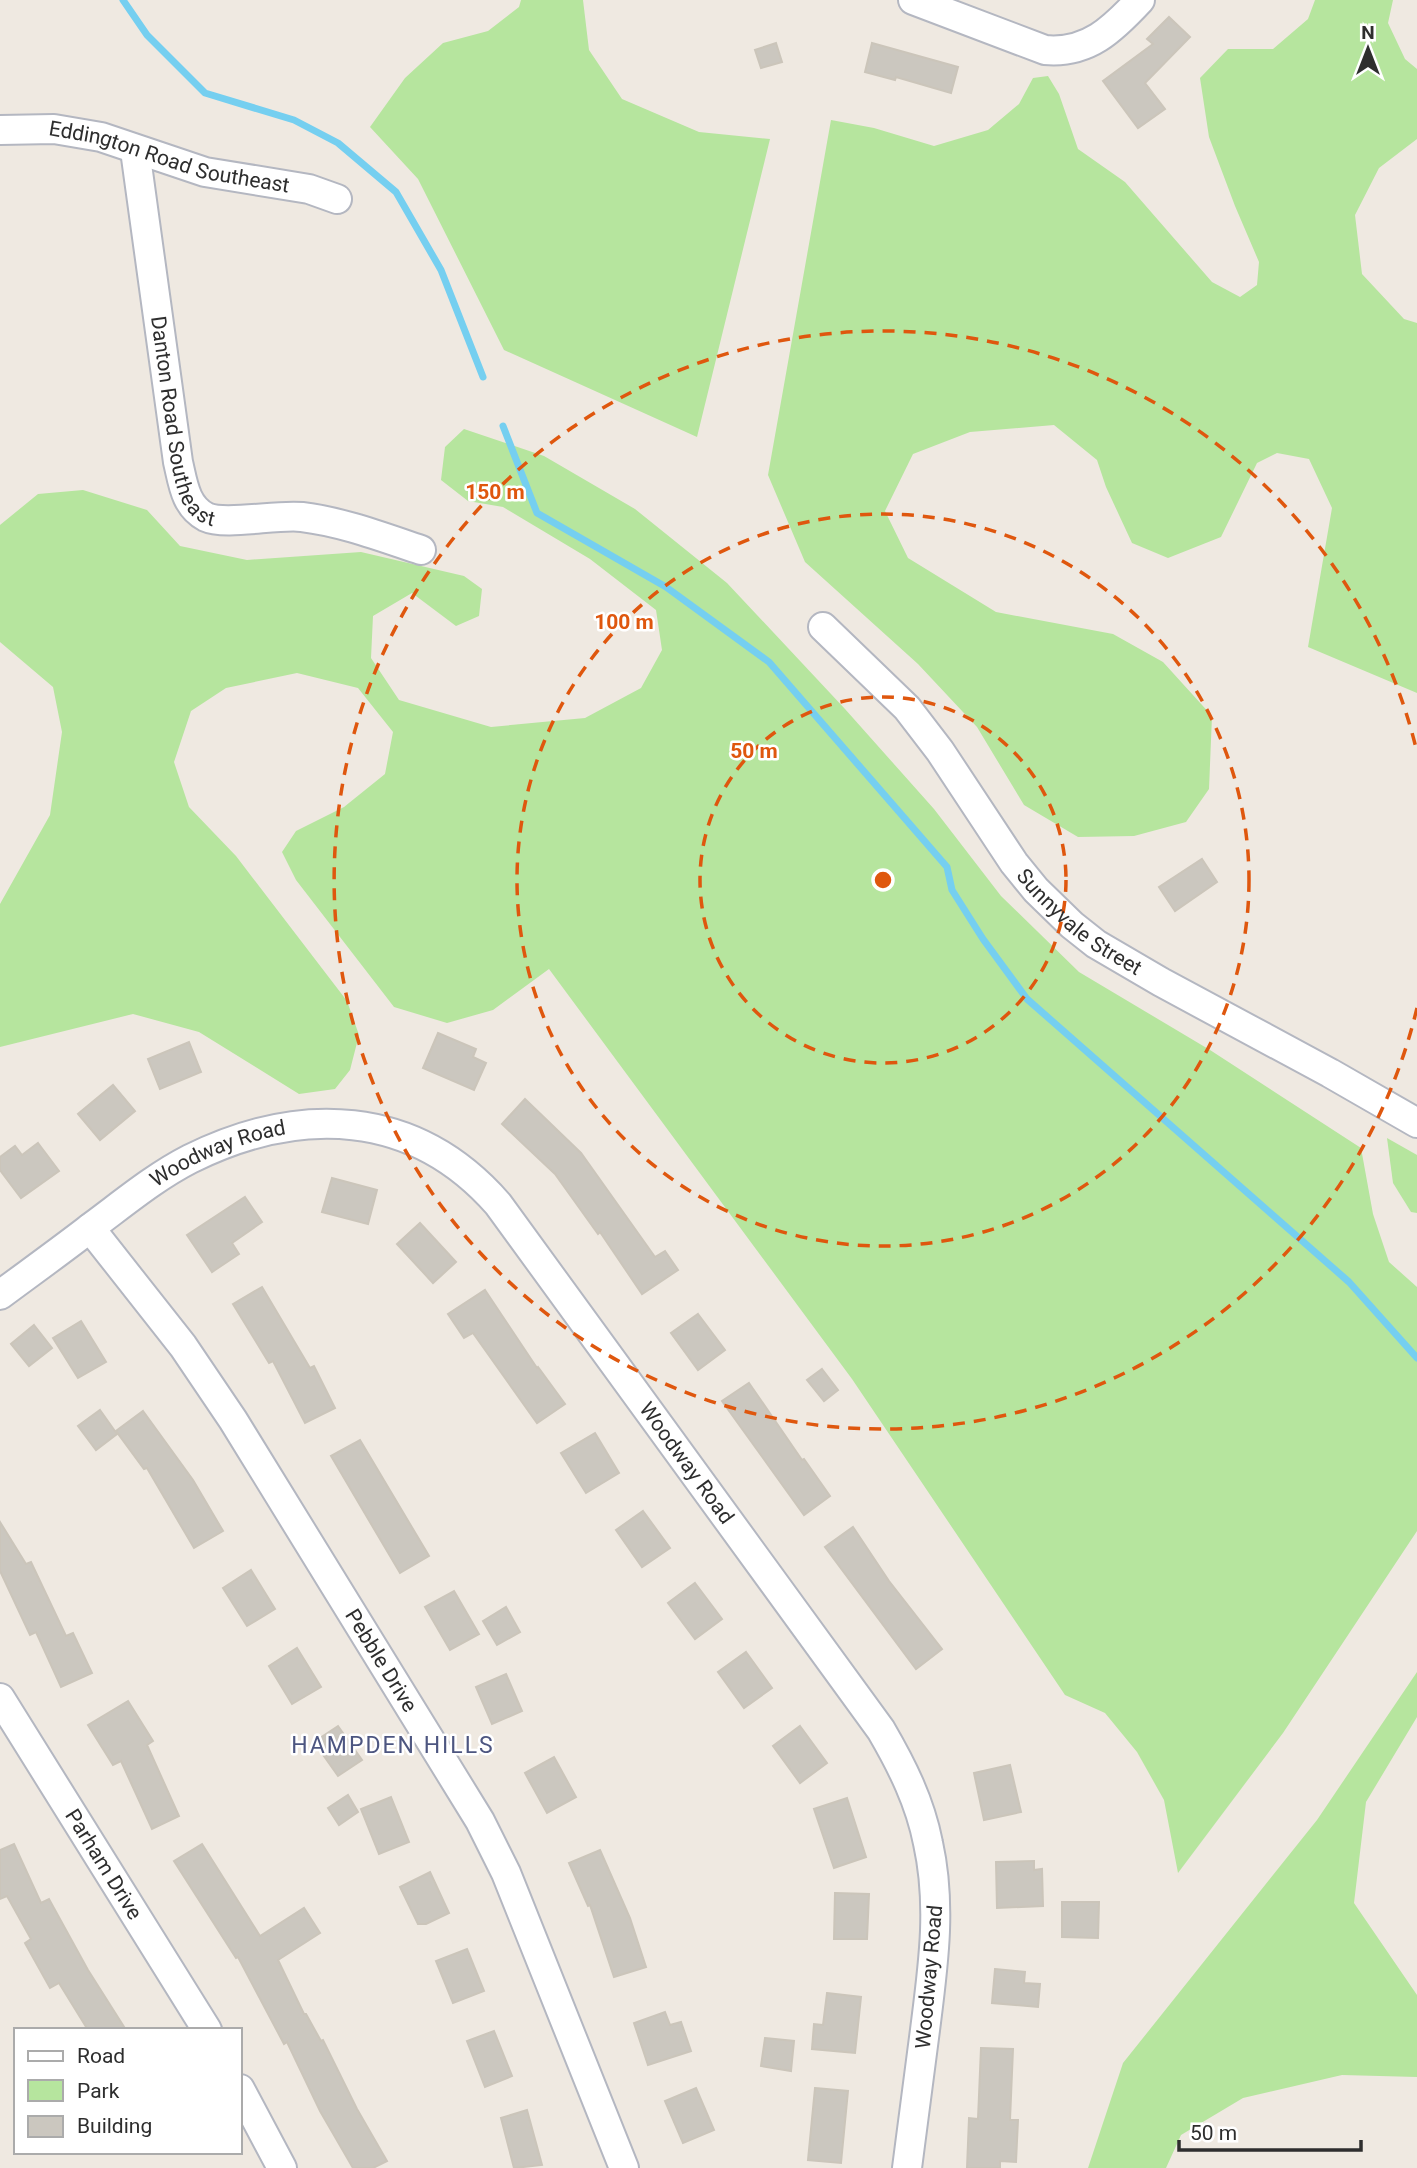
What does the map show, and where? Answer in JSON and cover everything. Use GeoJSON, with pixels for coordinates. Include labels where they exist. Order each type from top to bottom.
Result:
{"type":"FeatureCollection","features":[{"type":"Feature","properties":{"kind":"street"},"geometry":{"type":"LineString","coordinates":[[913,0],[1045,50],[1062,52],[1100,37],[1140,0]]}},
{"type":"Feature","properties":{"kind":"street","name":"Eddington Road Southeast"},"geometry":{"type":"LineString","coordinates":[[0,130],[54,129],[101,137],[205,172],[309,189],[337,199]]}},
{"type":"Feature","properties":{"kind":"street","name":"Danton Road Southeast"},"geometry":{"type":"LineString","coordinates":[[135,150],[178,462],[185,493],[193,507],[206,517],[222,521],[271,516],[301,517],[338,523],[421,550]]}},
{"type":"Feature","properties":{"kind":"street","name":"Sunnyvale Street"},"geometry":{"type":"LineString","coordinates":[[823,627],[907,708],[940,751],[1014,863],[1036,890],[1072,925],[1096,944],[1161,982],[1417,1123]]}},
{"type":"Feature","properties":{"kind":"street","name":"Woodway Road"},"geometry":{"type":"LineString","coordinates":[[90,1228],[151,1182],[190,1159],[275,1128],[310,1123],[358,1124],[417,1142],[454,1163],[481,1184],[881,1730],[907,1778],[928,1842],[936,1888],[932,1980],[907,2168]]}},
{"type":"Feature","properties":{"kind":"street"},"geometry":{"type":"LineString","coordinates":[[0,1295],[90,1228]]}},
{"type":"Feature","properties":{"kind":"street","name":"Pebble Drive"},"geometry":{"type":"LineString","coordinates":[[90,1228],[183,1346],[233,1420],[480,1821],[506,1873],[624,2168]]}},
{"type":"Feature","properties":{"kind":"street","name":"Parham Drive"},"geometry":{"type":"LineString","coordinates":[[0,1698],[206,2028]]}},
{"type":"Feature","properties":{"kind":"street"},"geometry":{"type":"LineString","coordinates":[[242,2093],[282,2168]]}},
{"type":"Feature","properties":{"kind":"green space"},"geometry":{"type":"Polygon","coordinates":[[[521,0],[583,0],[589,50],[622,99],[699,132],[770,139],[697,437],[504,350],[418,179],[370,127],[405,78],[443,43],[488,31],[519,7],[521,0]]]}},
{"type":"Feature","properties":{"kind":"green space"},"geometry":{"type":"Polygon","coordinates":[[[1315,0],[1393,0],[1388,23],[1405,59],[1417,69],[1417,139],[1379,168],[1355,215],[1362,274],[1404,319],[1417,323],[1417,693],[1308,647],[1332,508],[1309,459],[1277,453],[1257,463],[1221,537],[1168,558],[1132,543],[1106,487],[1097,460],[1054,425],[970,432],[913,454],[885,511],[908,558],[996,612],[1113,634],[1163,662],[1212,716],[1209,789],[1186,822],[1134,836],[1078,837],[1024,805],[977,727],[918,664],[805,562],[768,475],[831,120],[874,128],[934,146],[988,130],[1019,104],[1033,78],[1048,76],[1059,94],[1078,149],[1125,182],[1212,282],[1240,297],[1257,285],[1259,262],[1209,137],[1200,78],[1228,49],[1273,49],[1308,19],[1315,0]]]}},
{"type":"Feature","properties":{"kind":"green space"},"geometry":{"type":"Polygon","coordinates":[[[464,429],[544,456],[635,509],[727,583],[934,809],[1001,896],[1079,972],[1210,1050],[1361,1148],[1373,1214],[1389,1262],[1417,1287],[1417,1531],[1283,1733],[1178,1873],[1164,1800],[1137,1752],[1105,1713],[1065,1695],[852,1379],[549,969],[493,1010],[447,1023],[394,1007],[296,880],[282,852],[296,831],[344,807],[385,774],[393,732],[358,688],[297,673],[226,688],[191,711],[174,762],[189,807],[236,856],[347,1001],[359,1035],[350,1070],[335,1089],[299,1094],[199,1032],[133,1014],[0,1047],[0,904],[50,815],[62,732],[53,687],[0,642],[0,525],[38,494],[83,490],[147,510],[180,546],[247,560],[361,552],[464,576],[482,589],[479,616],[456,626],[412,593],[373,616],[371,658],[399,700],[491,727],[585,718],[641,688],[662,650],[656,610],[590,559],[503,507],[468,501],[441,480],[445,447],[464,429]]]}},
{"type":"Feature","properties":{"kind":"green space"},"geometry":{"type":"Polygon","coordinates":[[[1387,1138],[1417,1155],[1417,1213],[1411,1212],[1393,1183],[1387,1138]]]}},
{"type":"Feature","properties":{"kind":"green space"},"geometry":{"type":"Polygon","coordinates":[[[1417,1672],[1417,1717],[1366,1802],[1354,1903],[1417,1995],[1417,2077],[1342,2075],[1243,2098],[1181,2135],[1166,2168],[1088,2168],[1123,2063],[1317,1820],[1417,1672]]]}},
{"type":"Feature","properties":{"kind":"building"},"geometry":{"type":"Polygon","coordinates":[[[1169,17],[1190,37],[1145,83],[1165,109],[1138,128],[1103,81],[1153,44],[1147,39],[1169,17]]]}},
{"type":"Feature","properties":{"kind":"building"},"geometry":{"type":"Polygon","coordinates":[[[776,43],[782,62],[761,68],[755,50],[776,43]]]}},
{"type":"Feature","properties":{"kind":"building"},"geometry":{"type":"Polygon","coordinates":[[[872,43],[958,67],[951,93],[896,77],[895,80],[865,72],[872,43]]]}},
{"type":"Feature","properties":{"kind":"building"},"geometry":{"type":"Polygon","coordinates":[[[1202,859],[1217,882],[1175,911],[1159,887],[1202,859]]]}},
{"type":"Feature","properties":{"kind":"building"},"geometry":{"type":"Polygon","coordinates":[[[438,1033],[476,1049],[473,1057],[486,1063],[474,1090],[423,1068],[438,1033]]]}},
{"type":"Feature","properties":{"kind":"building"},"geometry":{"type":"Polygon","coordinates":[[[189,1042],[201,1072],[160,1089],[148,1059],[189,1042]]]}},
{"type":"Feature","properties":{"kind":"building"},"geometry":{"type":"Polygon","coordinates":[[[113,1085],[135,1111],[100,1140],[78,1114],[113,1085]]]}},
{"type":"Feature","properties":{"kind":"building"},"geometry":{"type":"Polygon","coordinates":[[[525,1099],[581,1153],[655,1257],[665,1251],[678,1270],[642,1294],[600,1232],[598,1234],[555,1174],[502,1124],[525,1099]]]}},
{"type":"Feature","properties":{"kind":"building"},"geometry":{"type":"Polygon","coordinates":[[[38,1143],[59,1171],[21,1198],[0,1170],[0,1157],[15,1146],[22,1155],[38,1143]]]}},
{"type":"Feature","properties":{"kind":"building"},"geometry":{"type":"Polygon","coordinates":[[[332,1178],[377,1190],[368,1224],[322,1212],[332,1178]]]}},
{"type":"Feature","properties":{"kind":"building"},"geometry":{"type":"Polygon","coordinates":[[[245,1197],[262,1222],[232,1243],[239,1254],[212,1272],[187,1235],[245,1197]]]}},
{"type":"Feature","properties":{"kind":"building"},"geometry":{"type":"Polygon","coordinates":[[[420,1223],[456,1262],[433,1283],[397,1244],[420,1223]]]}},
{"type":"Feature","properties":{"kind":"building"},"geometry":{"type":"Polygon","coordinates":[[[262,1287],[310,1368],[314,1366],[335,1408],[305,1423],[273,1361],[269,1363],[233,1304],[262,1287]]]}},
{"type":"Feature","properties":{"kind":"building"},"geometry":{"type":"Polygon","coordinates":[[[485,1290],[537,1368],[565,1404],[537,1423],[473,1333],[464,1338],[448,1314],[485,1290]]]}},
{"type":"Feature","properties":{"kind":"building"},"geometry":{"type":"Polygon","coordinates":[[[698,1314],[725,1350],[698,1370],[671,1333],[698,1314]]]}},
{"type":"Feature","properties":{"kind":"building"},"geometry":{"type":"Polygon","coordinates":[[[81,1321],[106,1362],[78,1378],[53,1338],[81,1321]]]}},
{"type":"Feature","properties":{"kind":"building"},"geometry":{"type":"Polygon","coordinates":[[[34,1325],[52,1348],[29,1366],[11,1344],[34,1325]]]}},
{"type":"Feature","properties":{"kind":"building"},"geometry":{"type":"Polygon","coordinates":[[[822,1369],[838,1390],[824,1401],[807,1380],[822,1369]]]}},
{"type":"Feature","properties":{"kind":"building"},"geometry":{"type":"Polygon","coordinates":[[[749,1383],[830,1496],[804,1515],[722,1401],[749,1383]]]}},
{"type":"Feature","properties":{"kind":"building"},"geometry":{"type":"Polygon","coordinates":[[[100,1410],[117,1434],[96,1450],[78,1426],[100,1410]]]}},
{"type":"Feature","properties":{"kind":"building"},"geometry":{"type":"Polygon","coordinates":[[[143,1411],[193,1480],[223,1531],[194,1548],[147,1468],[144,1469],[116,1431],[143,1411]]]}},
{"type":"Feature","properties":{"kind":"building"},"geometry":{"type":"Polygon","coordinates":[[[595,1433],[619,1473],[586,1493],[561,1453],[595,1433]]]}},
{"type":"Feature","properties":{"kind":"building"},"geometry":{"type":"Polygon","coordinates":[[[360,1440],[429,1556],[400,1573],[331,1456],[360,1440]]]}},
{"type":"Feature","properties":{"kind":"building"},"geometry":{"type":"Polygon","coordinates":[[[643,1511],[670,1548],[642,1567],[616,1530],[643,1511]]]}},
{"type":"Feature","properties":{"kind":"building"},"geometry":{"type":"Polygon","coordinates":[[[0,1522],[26,1564],[31,1562],[66,1636],[73,1633],[92,1673],[61,1687],[36,1632],[30,1635],[0,1571],[0,1522]]]}},
{"type":"Feature","properties":{"kind":"building"},"geometry":{"type":"Polygon","coordinates":[[[853,1527],[889,1581],[942,1649],[916,1669],[825,1547],[853,1527]]]}},
{"type":"Feature","properties":{"kind":"building"},"geometry":{"type":"Polygon","coordinates":[[[251,1570],[275,1609],[247,1626],[223,1588],[251,1570]]]}},
{"type":"Feature","properties":{"kind":"building"},"geometry":{"type":"Polygon","coordinates":[[[695,1583],[722,1619],[695,1639],[668,1603],[695,1583]]]}},
{"type":"Feature","properties":{"kind":"building"},"geometry":{"type":"Polygon","coordinates":[[[454,1591],[479,1634],[450,1650],[425,1607],[454,1591]]]}},
{"type":"Feature","properties":{"kind":"building"},"geometry":{"type":"Polygon","coordinates":[[[506,1607],[520,1632],[497,1645],[483,1621],[506,1607]]]}},
{"type":"Feature","properties":{"kind":"building"},"geometry":{"type":"Polygon","coordinates":[[[297,1648],[321,1687],[292,1704],[269,1666],[297,1648]]]}},
{"type":"Feature","properties":{"kind":"building"},"geometry":{"type":"Polygon","coordinates":[[[746,1652],[772,1688],[744,1708],[718,1672],[746,1652]]]}},
{"type":"Feature","properties":{"kind":"building"},"geometry":{"type":"Polygon","coordinates":[[[506,1674],[522,1711],[492,1724],[476,1687],[506,1674]]]}},
{"type":"Feature","properties":{"kind":"building"},"geometry":{"type":"Polygon","coordinates":[[[128,1701],[153,1741],[147,1745],[179,1816],[152,1829],[121,1761],[113,1765],[88,1725],[128,1701]]]}},
{"type":"Feature","properties":{"kind":"building"},"geometry":{"type":"Polygon","coordinates":[[[338,1726],[362,1760],[338,1776],[314,1742],[338,1726]]]}},
{"type":"Feature","properties":{"kind":"building"},"geometry":{"type":"Polygon","coordinates":[[[800,1726],[827,1763],[800,1783],[773,1746],[800,1726]]]}},
{"type":"Feature","properties":{"kind":"building"},"geometry":{"type":"Polygon","coordinates":[[[554,1757],[576,1797],[547,1813],[525,1773],[554,1757]]]}},
{"type":"Feature","properties":{"kind":"building"},"geometry":{"type":"Polygon","coordinates":[[[1010,1765],[1021,1812],[984,1820],[974,1773],[1010,1765]]]}},
{"type":"Feature","properties":{"kind":"building"},"geometry":{"type":"Polygon","coordinates":[[[348,1795],[358,1812],[339,1825],[328,1808],[348,1795]]]}},
{"type":"Feature","properties":{"kind":"building"},"geometry":{"type":"Polygon","coordinates":[[[391,1797],[409,1842],[379,1854],[361,1809],[391,1797]]]}},
{"type":"Feature","properties":{"kind":"building"},"geometry":{"type":"Polygon","coordinates":[[[847,1798],[866,1857],[834,1868],[814,1809],[847,1798]]]}},
{"type":"Feature","properties":{"kind":"building"},"geometry":{"type":"Polygon","coordinates":[[[14,1844],[41,1903],[49,1899],[88,1970],[125,2028],[87,2028],[59,1983],[50,1988],[25,1943],[31,1939],[7,1896],[0,1899],[0,1850],[14,1844]]]}},
{"type":"Feature","properties":{"kind":"building"},"geometry":{"type":"Polygon","coordinates":[[[202,1844],[260,1936],[304,1908],[320,1933],[278,1960],[304,2014],[321,2041],[323,2040],[357,2109],[387,2161],[373,2168],[353,2168],[320,2111],[287,2042],[284,2044],[238,1957],[236,1958],[174,1861],[202,1844]]]}},
{"type":"Feature","properties":{"kind":"building"},"geometry":{"type":"Polygon","coordinates":[[[600,1850],[630,1918],[646,1967],[614,1977],[590,1905],[588,1906],[569,1863],[600,1850]]]}},
{"type":"Feature","properties":{"kind":"building"},"geometry":{"type":"Polygon","coordinates":[[[1034,1861],[1034,1870],[1042,1869],[1043,1906],[997,1908],[996,1862],[1034,1861]]]}},
{"type":"Feature","properties":{"kind":"building"},"geometry":{"type":"Polygon","coordinates":[[[430,1872],[449,1913],[426,1924],[418,1924],[400,1887],[430,1872]]]}},
{"type":"Feature","properties":{"kind":"building"},"geometry":{"type":"Polygon","coordinates":[[[835,1893],[869,1894],[867,1939],[834,1939],[835,1893]]]}},
{"type":"Feature","properties":{"kind":"building"},"geometry":{"type":"Polygon","coordinates":[[[1062,1902],[1099,1902],[1098,1938],[1062,1937],[1062,1902]]]}},
{"type":"Feature","properties":{"kind":"building"},"geometry":{"type":"Polygon","coordinates":[[[467,1949],[484,1991],[453,2003],[436,1961],[467,1949]]]}},
{"type":"Feature","properties":{"kind":"building"},"geometry":{"type":"Polygon","coordinates":[[[995,1969],[1025,1972],[1024,1983],[1040,1984],[1038,2007],[992,2003],[995,1969]]]}},
{"type":"Feature","properties":{"kind":"building"},"geometry":{"type":"Polygon","coordinates":[[[827,1993],[861,1997],[855,2053],[812,2049],[814,2024],[823,2025],[827,1993]]]}},
{"type":"Feature","properties":{"kind":"building"},"geometry":{"type":"Polygon","coordinates":[[[665,2012],[670,2025],[681,2022],[691,2051],[648,2065],[634,2023],[665,2012]]]}},
{"type":"Feature","properties":{"kind":"building"},"geometry":{"type":"Polygon","coordinates":[[[494,2031],[512,2076],[485,2087],[467,2041],[494,2031]]]}},
{"type":"Feature","properties":{"kind":"building"},"geometry":{"type":"Polygon","coordinates":[[[765,2038],[794,2041],[791,2071],[761,2066],[765,2038]]]}},
{"type":"Feature","properties":{"kind":"building"},"geometry":{"type":"Polygon","coordinates":[[[981,2048],[1013,2049],[1010,2120],[1018,2120],[1016,2162],[1000,2161],[1000,2168],[967,2168],[969,2118],[978,2119],[981,2048]]]}},
{"type":"Feature","properties":{"kind":"building"},"geometry":{"type":"Polygon","coordinates":[[[696,2088],[714,2130],[683,2143],[665,2101],[696,2088]]]}},
{"type":"Feature","properties":{"kind":"building"},"geometry":{"type":"Polygon","coordinates":[[[815,2088],[848,2091],[841,2163],[808,2160],[815,2088]]]}},
{"type":"Feature","properties":{"kind":"building"},"geometry":{"type":"Polygon","coordinates":[[[527,2110],[542,2165],[514,2168],[501,2118],[527,2110]]]}},
{"type":"Feature","properties":{"kind":"waterway"},"geometry":{"type":"LineString","coordinates":[[123,0],[147,35],[205,93],[294,120],[338,143],[396,192],[441,270],[483,377]]}},
{"type":"Feature","properties":{"kind":"waterway"},"geometry":{"type":"LineString","coordinates":[[503,426],[537,513],[666,587],[769,662],[947,867],[952,890],[983,939],[1027,999],[1349,1282],[1417,1358]]}},
{"type":"Feature","properties":{"kind":"district","name":"HAMPDEN HILLS"},"geometry":{"type":"Point","coordinates":[393,1745]}}]}
